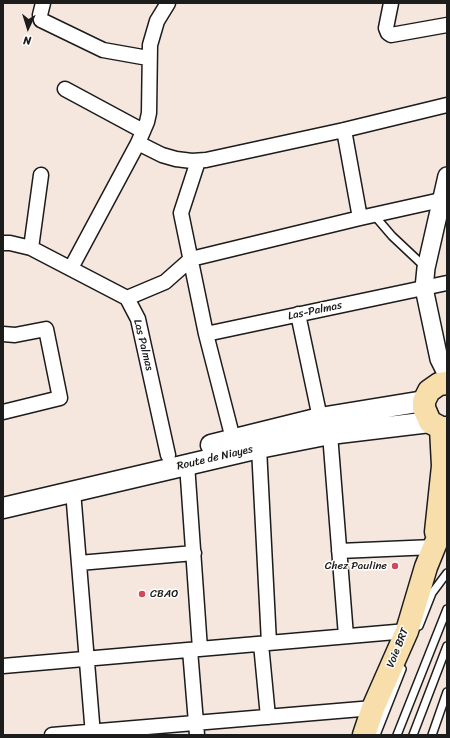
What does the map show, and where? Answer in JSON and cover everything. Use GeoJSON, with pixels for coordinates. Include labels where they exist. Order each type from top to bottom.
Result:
{"type":"FeatureCollection","features":[{"type":"Feature","properties":{"kind":"main road","name":"Route de Niayes"},"geometry":{"type":"LineString","coordinates":[[3,508],[259,448],[438,387]]}},
{"type":"Feature","properties":{"kind":"main road"},"geometry":{"type":"LineString","coordinates":[[434,547],[443,478],[439,426],[424,408],[438,387]]}},
{"type":"Feature","properties":{"kind":"main road","name":"Route de Niayes"},"geometry":{"type":"LineString","coordinates":[[3,494],[233,439],[325,426],[439,426]]}},
{"type":"Feature","properties":{"kind":"main road"},"geometry":{"type":"LineString","coordinates":[[364,735],[373,708],[411,634],[434,547],[447,515]]}},
{"type":"Feature","properties":{"kind":"street"},"geometry":{"type":"LineString","coordinates":[[43,3],[40,15],[41,20],[103,50],[148,58]]}},
{"type":"Feature","properties":{"kind":"street"},"geometry":{"type":"LineString","coordinates":[[72,268],[141,137],[149,113],[148,58],[153,33],[168,3]]}},
{"type":"Feature","properties":{"kind":"street"},"geometry":{"type":"LineString","coordinates":[[391,3],[386,28],[388,33],[391,35],[447,25]]}},
{"type":"Feature","properties":{"kind":"street"},"geometry":{"type":"LineString","coordinates":[[65,89],[141,137],[162,154],[176,159],[198,161],[344,130],[447,105]]}},
{"type":"Feature","properties":{"kind":"street"},"geometry":{"type":"LineString","coordinates":[[344,130],[360,218]]}},
{"type":"Feature","properties":{"kind":"street"},"geometry":{"type":"LineString","coordinates":[[198,161],[181,213],[206,334],[233,439]]}},
{"type":"Feature","properties":{"kind":"street"},"geometry":{"type":"LineString","coordinates":[[31,248],[41,174]]}},
{"type":"Feature","properties":{"kind":"street"},"geometry":{"type":"LineString","coordinates":[[438,387],[439,359],[424,288],[426,268],[447,176]]}},
{"type":"Feature","properties":{"kind":"street"},"geometry":{"type":"LineString","coordinates":[[3,243],[10,243],[31,248],[72,268],[127,298],[165,282],[191,259],[441,200]]}},
{"type":"Feature","properties":{"kind":"street","name":"Las-Palmas"},"geometry":{"type":"LineString","coordinates":[[206,334],[447,283]]}},
{"type":"Feature","properties":{"kind":"street","name":"Las Palmas"},"geometry":{"type":"LineString","coordinates":[[127,298],[138,319],[168,455]]}},
{"type":"Feature","properties":{"kind":"street"},"geometry":{"type":"LineString","coordinates":[[298,314],[325,426],[339,551],[346,636]]}},
{"type":"Feature","properties":{"kind":"street"},"geometry":{"type":"LineString","coordinates":[[3,334],[15,335],[46,328],[60,398],[3,412]]}},
{"type":"Feature","properties":{"kind":"street"},"geometry":{"type":"LineString","coordinates":[[259,448],[268,717]]}},
{"type":"Feature","properties":{"kind":"street"},"geometry":{"type":"LineString","coordinates":[[187,464],[194,553],[196,729]]}},
{"type":"Feature","properties":{"kind":"street"},"geometry":{"type":"LineString","coordinates":[[73,491],[93,733]]}},
{"type":"Feature","properties":{"kind":"street"},"geometry":{"type":"LineString","coordinates":[[339,551],[434,547]]}},
{"type":"Feature","properties":{"kind":"street"},"geometry":{"type":"LineString","coordinates":[[78,563],[194,553]]}},
{"type":"Feature","properties":{"kind":"street"},"geometry":{"type":"LineString","coordinates":[[3,666],[346,636],[411,634]]}},
{"type":"Feature","properties":{"kind":"street"},"geometry":{"type":"LineString","coordinates":[[52,735],[196,729],[268,717],[373,708]]}},
{"type":"Feature","properties":{"kind":"lane"},"geometry":{"type":"LineString","coordinates":[[374,215],[392,236],[426,268]]}},
{"type":"Feature","properties":{"kind":"lane","name":"Voie BRT"},"geometry":{"type":"LineString","coordinates":[[411,634],[432,593],[447,574]]}},
{"type":"Feature","properties":{"kind":"lane"},"geometry":{"type":"LineString","coordinates":[[398,735],[447,609]]}},
{"type":"Feature","properties":{"kind":"lane"},"geometry":{"type":"LineString","coordinates":[[412,735],[447,646]]}},
{"type":"Feature","properties":{"kind":"lane","name":"Voie BRT"},"geometry":{"type":"LineString","coordinates":[[376,735],[404,665]]}},
{"type":"Feature","properties":{"kind":"lane"},"geometry":{"type":"LineString","coordinates":[[432,735],[447,692]]}},
{"type":"Feature","properties":{"kind":"place","name":"Chez Pauline"},"geometry":{"type":"Point","coordinates":[395,566]}},
{"type":"Feature","properties":{"kind":"place","name":"CBAO"},"geometry":{"type":"Point","coordinates":[142,594]}}]}
